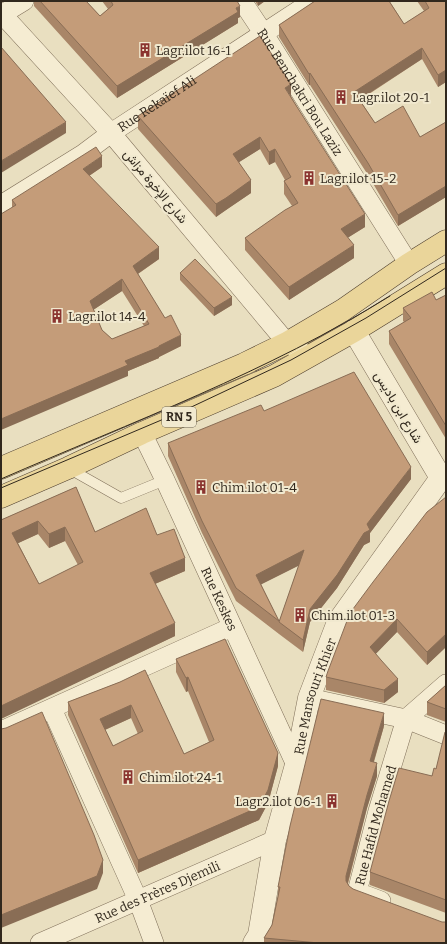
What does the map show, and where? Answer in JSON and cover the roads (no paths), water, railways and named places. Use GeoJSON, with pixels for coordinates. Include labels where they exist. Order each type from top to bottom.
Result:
{"type":"FeatureCollection","features":[{"type":"Feature","properties":{"kind":"main road","name":"RN 5"},"geometry":{"type":"LineString","coordinates":[[1,468],[244,364],[287,343],[343,310],[409,264],[446,241]]}},
{"type":"Feature","properties":{"kind":"main road","name":"RN 5"},"geometry":{"type":"LineString","coordinates":[[1,497],[274,376],[354,331],[446,274]]}},
{"type":"Feature","properties":{"kind":"street"},"geometry":{"type":"LineString","coordinates":[[1,14],[24,1]]}},
{"type":"Feature","properties":{"kind":"street","name":"Rue Benchakri Bou Laziz"},"geometry":{"type":"LineString","coordinates":[[242,1],[409,264]]}},
{"type":"Feature","properties":{"kind":"street","name":"Rue Rekaïef Ali"},"geometry":{"type":"LineString","coordinates":[[1,205],[83,154],[111,133],[264,34],[312,1]]}},
{"type":"Feature","properties":{"kind":"street","name":"شارع الإخوة مزاش"},"geometry":{"type":"LineString","coordinates":[[1,14],[111,133],[287,343],[311,356]]}},
{"type":"Feature","properties":{"kind":"street","name":"شارع ابن باديس"},"geometry":{"type":"LineString","coordinates":[[354,331],[444,479]]}},
{"type":"Feature","properties":{"kind":"street","name":"Rue Keskes"},"geometry":{"type":"LineString","coordinates":[[142,434],[165,480],[296,765]]}},
{"type":"Feature","properties":{"kind":"street","name":"Rue Mansouri Khier"},"geometry":{"type":"LineString","coordinates":[[254,943],[259,935],[275,840],[296,765],[309,698],[338,622],[444,479]]}},
{"type":"Feature","properties":{"kind":"street"},"geometry":{"type":"LineString","coordinates":[[1,731],[232,627]]}},
{"type":"Feature","properties":{"kind":"street"},"geometry":{"type":"LineString","coordinates":[[406,719],[446,684]]}},
{"type":"Feature","properties":{"kind":"street"},"geometry":{"type":"LineString","coordinates":[[309,698],[406,719],[446,734]]}},
{"type":"Feature","properties":{"kind":"street"},"geometry":{"type":"LineString","coordinates":[[52,709],[138,900],[154,943]]}},
{"type":"Feature","properties":{"kind":"street","name":"Rue Hafid Mohamed"},"geometry":{"type":"LineString","coordinates":[[394,906],[357,892],[378,811],[406,719]]}},
{"type":"Feature","properties":{"kind":"street","name":"Rue des Frères Djemili"},"geometry":{"type":"LineString","coordinates":[[40,943],[275,840]]}},
{"type":"Feature","properties":{"kind":"lane"},"geometry":{"type":"LineString","coordinates":[[68,468],[121,498],[165,480]]}},
{"type":"Feature","properties":{"kind":"tram line"},"geometry":{"type":"LineString","coordinates":[[1,488],[185,410],[291,360],[366,318],[446,268]]}},
{"type":"Feature","properties":{"kind":"tram line"},"geometry":{"type":"LineString","coordinates":[[1,479],[199,395],[248,372],[296,349],[390,296]]}},
{"type":"Feature","properties":{"kind":"place","name":"Lagr.ilot 16-1"},"geometry":{"type":"Point","coordinates":[145,50]}},
{"type":"Feature","properties":{"kind":"place","name":"Lagr.ilot 20-1"},"geometry":{"type":"Point","coordinates":[341,97]}},
{"type":"Feature","properties":{"kind":"place","name":"Lagr.ilot 15-2"},"geometry":{"type":"Point","coordinates":[309,178]}},
{"type":"Feature","properties":{"kind":"place","name":"Lagr.ilot 14-4"},"geometry":{"type":"Point","coordinates":[57,316]}},
{"type":"Feature","properties":{"kind":"place","name":"Chim.ilot 01-4"},"geometry":{"type":"Point","coordinates":[201,487]}},
{"type":"Feature","properties":{"kind":"place","name":"Chim.ilot 01-3"},"geometry":{"type":"Point","coordinates":[300,615]}},
{"type":"Feature","properties":{"kind":"place","name":"Chim.ilot 24-1"},"geometry":{"type":"Point","coordinates":[128,777]}},
{"type":"Feature","properties":{"kind":"place","name":"Lagr2.ilot 06-1"},"geometry":{"type":"Point","coordinates":[332,801]}}]}
